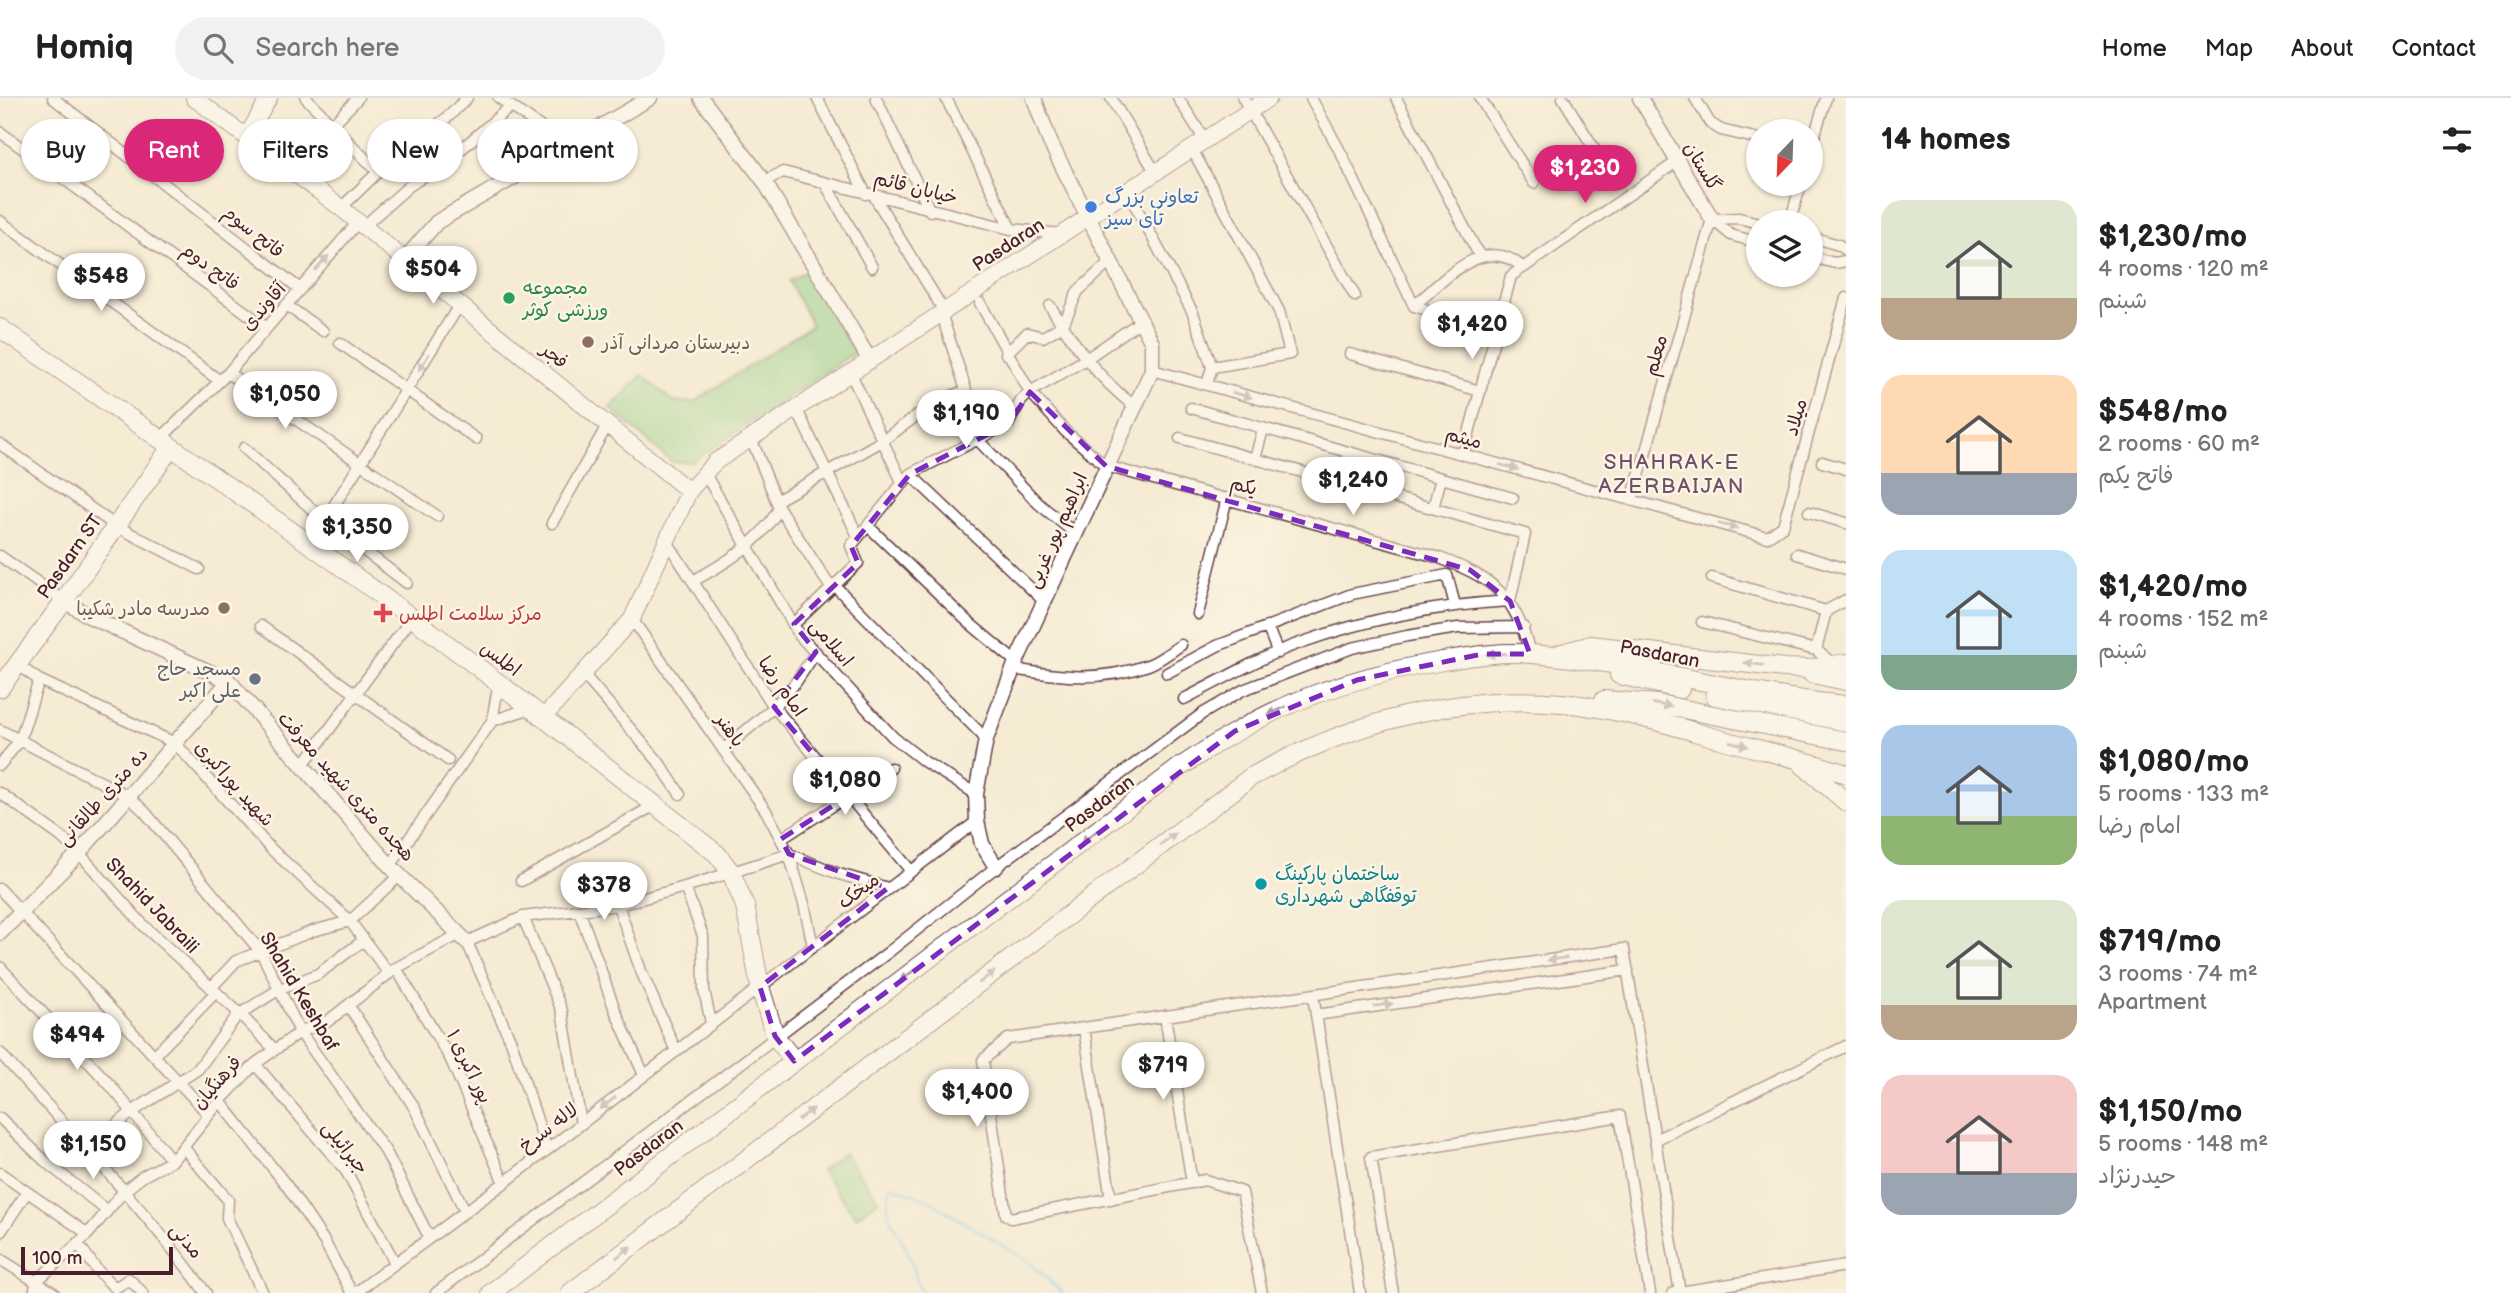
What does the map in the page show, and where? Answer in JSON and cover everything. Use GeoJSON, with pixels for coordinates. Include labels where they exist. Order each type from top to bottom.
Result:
{"type":"FeatureCollection","features":[{"type":"Feature","properties":{"kind":"main road","name":"فجر"},"geometry":{"type":"LineString","coordinates":[[194,98],[238,130]]}},
{"type":"Feature","properties":{"kind":"main road"},"geometry":{"type":"LineString","coordinates":[[257,119],[269,98]]}},
{"type":"Feature","properties":{"kind":"main road","name":"Pasdaran"},"geometry":{"type":"LineString","coordinates":[[537,713],[583,674],[632,619],[689,491],[715,462],[1199,145],[1247,104],[1269,98]]}},
{"type":"Feature","properties":{"kind":"main road","name":"فجر"},"geometry":{"type":"LineString","coordinates":[[307,182],[689,491]]}},
{"type":"Feature","properties":{"kind":"main road","name":"اطلس"},"geometry":{"type":"LineString","coordinates":[[0,328],[412,618],[499,682],[717,854],[731,872],[745,906],[760,987],[775,1036],[794,1061]]}},
{"type":"Feature","properties":{"kind":"main road","name":"Pasdarn ST"},"geometry":{"type":"LineString","coordinates":[[0,688],[116,526],[165,443]]}},
{"type":"Feature","properties":{"kind":"main road"},"geometry":{"type":"LineString","coordinates":[[1552,656],[1591,645],[1784,668],[1843,670]]}},
{"type":"Feature","properties":{"kind":"main road","name":"Pasdaran"},"geometry":{"type":"LineString","coordinates":[[492,1293],[1180,767],[1235,732],[1293,703],[1357,680],[1412,666],[1482,654],[1530,653],[1647,669],[1709,683],[1846,705]]}},
{"type":"Feature","properties":{"kind":"main road"},"geometry":{"type":"LineString","coordinates":[[1552,656],[1644,681],[1846,722]]}},
{"type":"Feature","properties":{"kind":"main road"},"geometry":{"type":"LineString","coordinates":[[1545,702],[1595,699],[1658,704],[1846,741]]}},
{"type":"Feature","properties":{"kind":"main road"},"geometry":{"type":"LineString","coordinates":[[570,1293],[1251,777],[1330,739],[1386,720],[1444,706],[1514,701],[1563,703],[1642,717],[1846,774]]}},
{"type":"Feature","properties":{"kind":"main road"},"geometry":{"type":"LineString","coordinates":[[1797,760],[1846,802]]}},
{"type":"Feature","properties":{"kind":"street","name":"فاتح سوم"},"geometry":{"type":"LineString","coordinates":[[53,98],[300,289]]}},
{"type":"Feature","properties":{"kind":"street"},"geometry":{"type":"LineString","coordinates":[[306,98],[327,119]]}},
{"type":"Feature","properties":{"kind":"street"},"geometry":{"type":"LineString","coordinates":[[339,119],[358,98]]}},
{"type":"Feature","properties":{"kind":"street"},"geometry":{"type":"LineString","coordinates":[[445,119],[467,98]]}},
{"type":"Feature","properties":{"kind":"street"},"geometry":{"type":"LineString","coordinates":[[499,98],[529,119]]}},
{"type":"Feature","properties":{"kind":"street"},"geometry":{"type":"LineString","coordinates":[[701,98],[764,181],[869,359]]}},
{"type":"Feature","properties":{"kind":"street"},"geometry":{"type":"LineString","coordinates":[[817,98],[870,195],[942,312],[967,390],[978,440],[1039,504],[1076,534]]}},
{"type":"Feature","properties":{"kind":"street"},"geometry":{"type":"LineString","coordinates":[[876,98],[930,211]]}},
{"type":"Feature","properties":{"kind":"street"},"geometry":{"type":"LineString","coordinates":[[946,98],[1011,229]]}},
{"type":"Feature","properties":{"kind":"street"},"geometry":{"type":"LineString","coordinates":[[1034,98],[1050,142],[1152,343],[1152,370]]}},
{"type":"Feature","properties":{"kind":"street"},"geometry":{"type":"LineString","coordinates":[[1111,98],[1156,173]]}},
{"type":"Feature","properties":{"kind":"street"},"geometry":{"type":"LineString","coordinates":[[1178,98],[1279,311],[1290,354],[1212,367]]}},
{"type":"Feature","properties":{"kind":"street"},"geometry":{"type":"LineString","coordinates":[[1311,98],[1341,153],[1414,306],[1496,331]]}},
{"type":"Feature","properties":{"kind":"street"},"geometry":{"type":"LineString","coordinates":[[1396,98],[1479,255]]}},
{"type":"Feature","properties":{"kind":"street"},"geometry":{"type":"LineString","coordinates":[[1480,98],[1534,183]]}},
{"type":"Feature","properties":{"kind":"street"},"geometry":{"type":"LineString","coordinates":[[1563,98],[1595,150]]}},
{"type":"Feature","properties":{"kind":"street","name":"گلستان"},"geometry":{"type":"LineString","coordinates":[[1640,98],[1712,219],[1731,235],[1746,239]]}},
{"type":"Feature","properties":{"kind":"street"},"geometry":{"type":"LineString","coordinates":[[1695,98],[1710,123],[1721,130],[1746,136]]}},
{"type":"Feature","properties":{"kind":"street"},"geometry":{"type":"LineString","coordinates":[[1820,119],[1826,98]]}},
{"type":"Feature","properties":{"kind":"street"},"geometry":{"type":"LineString","coordinates":[[405,259],[437,222],[642,99]]}},
{"type":"Feature","properties":{"kind":"street"},"geometry":{"type":"LineString","coordinates":[[1247,104],[1355,296]]}},
{"type":"Feature","properties":{"kind":"street","name":"آقاوندی"},"geometry":{"type":"LineString","coordinates":[[165,443],[300,289],[361,224],[409,186],[452,158],[511,106]]}},
{"type":"Feature","properties":{"kind":"street","name":"فاتح دوم"},"geometry":{"type":"LineString","coordinates":[[0,132],[267,328]]}},
{"type":"Feature","properties":{"kind":"street"},"geometry":{"type":"LineString","coordinates":[[353,146],[367,161]]}},
{"type":"Feature","properties":{"kind":"street"},"geometry":{"type":"LineString","coordinates":[[1463,455],[1511,276],[1678,161]]}},
{"type":"Feature","properties":{"kind":"street","name":"خیابان قائم"},"geometry":{"type":"LineString","coordinates":[[764,181],[783,172],[930,211],[1011,229],[1062,234]]}},
{"type":"Feature","properties":{"kind":"street"},"geometry":{"type":"LineString","coordinates":[[341,208],[368,182]]}},
{"type":"Feature","properties":{"kind":"street"},"geometry":{"type":"LineString","coordinates":[[825,183],[872,267]]}},
{"type":"Feature","properties":{"kind":"street"},"geometry":{"type":"LineString","coordinates":[[1128,192],[1193,313],[1212,367],[1207,385]]}},
{"type":"Feature","properties":{"kind":"street","name":"گلستان"},"geometry":{"type":"LineString","coordinates":[[1712,219],[1746,220]]}},
{"type":"Feature","properties":{"kind":"street","name":"معلم"},"geometry":{"type":"LineString","coordinates":[[1632,500],[1712,219]]}},
{"type":"Feature","properties":{"kind":"street"},"geometry":{"type":"LineString","coordinates":[[0,221],[224,377],[437,516]]}},
{"type":"Feature","properties":{"kind":"street"},"geometry":{"type":"LineString","coordinates":[[1823,240],[1846,250]]}},
{"type":"Feature","properties":{"kind":"street"},"geometry":{"type":"LineString","coordinates":[[1414,306],[1479,255],[1505,256],[1523,268]]}},
{"type":"Feature","properties":{"kind":"street"},"geometry":{"type":"LineString","coordinates":[[1823,260],[1835,263],[1846,261]]}},
{"type":"Feature","properties":{"kind":"street"},"geometry":{"type":"LineString","coordinates":[[1006,354],[1027,333],[1043,337],[1063,325],[1078,291],[1110,262]]}},
{"type":"Feature","properties":{"kind":"street","name":"میلاد"},"geometry":{"type":"LineString","coordinates":[[1767,537],[1783,526],[1846,298]]}},
{"type":"Feature","properties":{"kind":"street"},"geometry":{"type":"LineString","coordinates":[[980,303],[1030,393],[1065,430],[1106,466]]}},
{"type":"Feature","properties":{"kind":"street"},"geometry":{"type":"LineString","coordinates":[[310,544],[460,304]]}},
{"type":"Feature","properties":{"kind":"street"},"geometry":{"type":"LineString","coordinates":[[286,305],[323,331]]}},
{"type":"Feature","properties":{"kind":"street"},"geometry":{"type":"LineString","coordinates":[[1050,306],[1086,359],[1109,387],[1135,406]]}},
{"type":"Feature","properties":{"kind":"street"},"geometry":{"type":"LineString","coordinates":[[794,624],[858,563],[851,546],[910,474],[1008,424],[1021,401],[1030,393],[1141,321]]}},
{"type":"Feature","properties":{"kind":"street"},"geometry":{"type":"LineString","coordinates":[[340,343],[476,439]]}},
{"type":"Feature","properties":{"kind":"street"},"geometry":{"type":"LineString","coordinates":[[1350,354],[1480,391]]}},
{"type":"Feature","properties":{"kind":"street","name":"میثم"},"geometry":{"type":"LineString","coordinates":[[1152,370],[1767,537]]}},
{"type":"Feature","properties":{"kind":"street","name":"ابراهیم پور غربی"},"geometry":{"type":"LineString","coordinates":[[996,867],[982,844],[977,821],[975,794],[986,739],[1015,665],[1152,370]]}},
{"type":"Feature","properties":{"kind":"street"},"geometry":{"type":"LineString","coordinates":[[850,372],[903,484]]}},
{"type":"Feature","properties":{"kind":"street"},"geometry":{"type":"LineString","coordinates":[[693,581],[725,564],[770,526],[778,504],[827,472],[883,441],[933,404],[967,390]]}},
{"type":"Feature","properties":{"kind":"street"},"geometry":{"type":"LineString","coordinates":[[796,408],[858,536]]}},
{"type":"Feature","properties":{"kind":"street"},"geometry":{"type":"LineString","coordinates":[[1191,408],[1513,498]]}},
{"type":"Feature","properties":{"kind":"street"},"geometry":{"type":"LineString","coordinates":[[552,523],[608,424]]}},
{"type":"Feature","properties":{"kind":"street"},"geometry":{"type":"LineString","coordinates":[[1255,459],[1263,429]]}},
{"type":"Feature","properties":{"kind":"street"},"geometry":{"type":"LineString","coordinates":[[751,438],[778,504],[833,586],[986,739]]}},
{"type":"Feature","properties":{"kind":"street"},"geometry":{"type":"LineString","coordinates":[[1180,438],[1525,534],[1510,601],[1455,605],[1350,628],[1299,643],[1184,699]]}},
{"type":"Feature","properties":{"kind":"street"},"geometry":{"type":"LineString","coordinates":[[0,444],[116,526],[199,569]]}},
{"type":"Feature","properties":{"kind":"street"},"geometry":{"type":"LineString","coordinates":[[244,448],[325,521],[407,583]]}},
{"type":"Feature","properties":{"kind":"street"},"geometry":{"type":"LineString","coordinates":[[1341,483],[1349,453]]}},
{"type":"Feature","properties":{"kind":"street"},"geometry":{"type":"LineString","coordinates":[[1822,462],[1846,469]]}},
{"type":"Feature","properties":{"kind":"street","name":"یکم"},"geometry":{"type":"LineString","coordinates":[[1106,466],[1437,557],[1470,570],[1498,589],[1510,601],[1524,627],[1530,653]]}},
{"type":"Feature","properties":{"kind":"street","name":"اسلامی"},"geometry":{"type":"LineString","coordinates":[[705,474],[800,636],[893,737],[925,762],[975,794]]}},
{"type":"Feature","properties":{"kind":"street"},"geometry":{"type":"LineString","coordinates":[[910,474],[1045,601]]}},
{"type":"Feature","properties":{"kind":"street"},"geometry":{"type":"LineString","coordinates":[[1433,508],[1441,478]]}},
{"type":"Feature","properties":{"kind":"street"},"geometry":{"type":"LineString","coordinates":[[1198,614],[1227,498]]}},
{"type":"Feature","properties":{"kind":"street"},"geometry":{"type":"LineString","coordinates":[[1809,512],[1846,523]]}},
{"type":"Feature","properties":{"kind":"street"},"geometry":{"type":"LineString","coordinates":[[868,526],[1015,665],[1059,676],[1096,677],[1149,664],[1181,645]]}},
{"type":"Feature","properties":{"kind":"street","name":"امام رضا"},"geometry":{"type":"LineString","coordinates":[[668,543],[774,707],[911,871]]}},
{"type":"Feature","properties":{"kind":"street"},"geometry":{"type":"LineString","coordinates":[[1797,554],[1846,569]]}},
{"type":"Feature","properties":{"kind":"street","name":"هجده متری شهید معرفت"},"geometry":{"type":"LineString","coordinates":[[0,556],[91,617],[229,681],[395,871],[464,938],[512,1044],[547,1150]]}},
{"type":"Feature","properties":{"kind":"street"},"geometry":{"type":"LineString","coordinates":[[1167,673],[1217,646],[1352,594],[1447,575],[1455,605]]}},
{"type":"Feature","properties":{"kind":"street"},"geometry":{"type":"LineString","coordinates":[[1712,578],[1826,611],[1846,600]]}},
{"type":"Feature","properties":{"kind":"street"},"geometry":{"type":"LineString","coordinates":[[1816,650],[1826,611]]}},
{"type":"Feature","properties":{"kind":"street"},"geometry":{"type":"LineString","coordinates":[[302,766],[412,618]]}},
{"type":"Feature","properties":{"kind":"street","name":"باهنر"},"geometry":{"type":"LineString","coordinates":[[632,619],[766,811],[789,854],[813,946]]}},
{"type":"Feature","properties":{"kind":"street"},"geometry":{"type":"LineString","coordinates":[[1702,622],[1816,650],[1843,670]]}},
{"type":"Feature","properties":{"kind":"street"},"geometry":{"type":"LineString","coordinates":[[261,626],[449,760]]}},
{"type":"Feature","properties":{"kind":"street"},"geometry":{"type":"LineString","coordinates":[[1267,626],[1278,653]]}},
{"type":"Feature","properties":{"kind":"street"},"geometry":{"type":"LineString","coordinates":[[436,1293],[890,951],[996,867],[1102,790],[1152,749],[1202,714],[1244,690],[1352,648],[1458,628],[1524,627]]}},
{"type":"Feature","properties":{"kind":"street"},"geometry":{"type":"LineString","coordinates":[[723,750],[774,707],[796,682],[816,652]]}},
{"type":"Feature","properties":{"kind":"street","name":"شهید پوراکبری"},"geometry":{"type":"LineString","coordinates":[[18,665],[39,680],[175,743],[271,849],[350,921],[393,971]]}},
{"type":"Feature","properties":{"kind":"street"},"geometry":{"type":"LineString","coordinates":[[583,674],[658,761],[680,794]]}},
{"type":"Feature","properties":{"kind":"street"},"geometry":{"type":"LineString","coordinates":[[0,765],[20,740],[39,680]]}},
{"type":"Feature","properties":{"kind":"street","name":"ده متری طالقانی"},"geometry":{"type":"LineString","coordinates":[[0,933],[79,853],[229,681]]}},
{"type":"Feature","properties":{"kind":"street"},"geometry":{"type":"LineString","coordinates":[[155,1055],[236,961],[313,931],[350,921],[395,871],[492,721],[499,682]]}},
{"type":"Feature","properties":{"kind":"street"},"geometry":{"type":"LineString","coordinates":[[492,721],[537,713]]}},
{"type":"Feature","properties":{"kind":"street","name":"Shahid Keshbaf"},"geometry":{"type":"LineString","coordinates":[[0,730],[128,796],[145,812],[261,952],[300,1032],[386,1152],[429,1237]]}},
{"type":"Feature","properties":{"kind":"street"},"geometry":{"type":"LineString","coordinates":[[781,839],[891,768]]}},
{"type":"Feature","properties":{"kind":"street","name":"Shahid Jabraili"},"geometry":{"type":"LineString","coordinates":[[0,793],[79,853],[145,927],[240,1013],[274,1049]]}},
{"type":"Feature","properties":{"kind":"street"},"geometry":{"type":"LineString","coordinates":[[521,881],[655,805]]}},
{"type":"Feature","properties":{"kind":"street","name":"میخک"},"geometry":{"type":"LineString","coordinates":[[760,987],[977,821]]}},
{"type":"Feature","properties":{"kind":"street"},"geometry":{"type":"LineString","coordinates":[[789,854],[839,874],[888,888]]}},
{"type":"Feature","properties":{"kind":"street","name":"فرهنگیان"},"geometry":{"type":"LineString","coordinates":[[37,1281],[88,1234],[123,1192],[144,1175],[172,1161],[220,1101],[255,1064],[300,1032],[328,1021],[393,971],[464,938],[523,917],[618,905],[789,854]]}},
{"type":"Feature","properties":{"kind":"street"},"geometry":{"type":"LineString","coordinates":[[685,887],[703,936],[704,990],[711,1023]]}},
{"type":"Feature","properties":{"kind":"street"},"geometry":{"type":"LineString","coordinates":[[0,889],[209,1115]]}},
{"type":"Feature","properties":{"kind":"street"},"geometry":{"type":"LineString","coordinates":[[618,905],[641,971],[676,1051]]}},
{"type":"Feature","properties":{"kind":"street"},"geometry":{"type":"LineString","coordinates":[[579,910],[615,1010],[644,1075]]}},
{"type":"Feature","properties":{"kind":"street"},"geometry":{"type":"LineString","coordinates":[[523,917],[562,1011],[581,1124]]}},
{"type":"Feature","properties":{"kind":"street"},"geometry":{"type":"LineString","coordinates":[[111,1129],[198,1069],[240,1013],[278,990],[318,974],[364,940]]}},
{"type":"Feature","properties":{"kind":"street"},"geometry":{"type":"LineString","coordinates":[[1262,1293],[1242,1192],[1205,1180],[1011,1218],[1006,1215],[983,1060],[1009,1039],[1624,949],[1677,1293],[1846,1266]]}},
{"type":"Feature","properties":{"kind":"street"},"geometry":{"type":"LineString","coordinates":[[0,967],[102,1076],[172,1161]]}},
{"type":"Feature","properties":{"kind":"street"},"geometry":{"type":"LineString","coordinates":[[1316,1015],[1628,970]]}},
{"type":"Feature","properties":{"kind":"street","name":"پور اکبری ۱"},"geometry":{"type":"LineString","coordinates":[[393,971],[451,1060],[503,1183]]}},
{"type":"Feature","properties":{"kind":"street","name":"لاله سرخ"},"geometry":{"type":"LineString","coordinates":[[354,1293],[760,987]]}},
{"type":"Feature","properties":{"kind":"street"},"geometry":{"type":"LineString","coordinates":[[1313,995],[1360,1293]]}},
{"type":"Feature","properties":{"kind":"street"},"geometry":{"type":"LineString","coordinates":[[349,1006],[414,1107],[465,1211]]}},
{"type":"Feature","properties":{"kind":"street"},"geometry":{"type":"LineString","coordinates":[[1165,1017],[1192,1183]]}},
{"type":"Feature","properties":{"kind":"street"},"geometry":{"type":"LineString","coordinates":[[1084,1028],[1111,1199]]}},
{"type":"Feature","properties":{"kind":"street"},"geometry":{"type":"LineString","coordinates":[[1655,1140],[1846,1046]]}},
{"type":"Feature","properties":{"kind":"street","name":"مدنی"},"geometry":{"type":"LineString","coordinates":[[0,1054],[123,1192],[189,1269],[206,1293]]}},
{"type":"Feature","properties":{"kind":"street","name":"جبرائیلی"},"geometry":{"type":"LineString","coordinates":[[255,1064],[346,1171],[395,1263]]}},
{"type":"Feature","properties":{"kind":"street"},"geometry":{"type":"LineString","coordinates":[[220,1101],[287,1186],[324,1241],[354,1293]]}},
{"type":"Feature","properties":{"kind":"street"},"geometry":{"type":"LineString","coordinates":[[1393,1293],[1371,1157],[1620,1116],[1650,1293]]}},
{"type":"Feature","properties":{"kind":"street"},"geometry":{"type":"LineString","coordinates":[[0,1118],[46,1161],[107,1211]]}},
{"type":"Feature","properties":{"kind":"street"},"geometry":{"type":"LineString","coordinates":[[183,1147],[228,1200],[227,1218],[263,1293]]}},
{"type":"Feature","properties":{"kind":"street"},"geometry":{"type":"LineString","coordinates":[[0,1173],[88,1234]]}},
{"type":"Feature","properties":{"kind":"street"},"geometry":{"type":"LineString","coordinates":[[0,1233],[27,1192]]}},
{"type":"Feature","properties":{"kind":"street"},"geometry":{"type":"LineString","coordinates":[[78,1244],[97,1270],[115,1288],[129,1279],[143,1293]]}},
{"type":"Feature","properties":{"kind":"street"},"geometry":{"type":"LineString","coordinates":[[0,1259],[54,1293]]}},
{"type":"Feature","properties":{"kind":"street"},"geometry":{"type":"LineString","coordinates":[[34,1293],[37,1281]]}},
{"type":"Feature","properties":{"kind":"highlighted area"},"geometry":{"type":"Polygon","coordinates":[[[1030,392],[1106,466],[1470,570],[1510,601],[1530,654],[1482,654],[1357,680],[1235,731],[794,1061],[775,1036],[760,987],[888,888],[789,854],[781,839],[848,796],[774,707],[816,652],[794,624],[858,563],[851,546],[910,474],[1008,424],[1030,392]]]}},
{"type":"Feature","properties":{"kind":"green space"},"geometry":{"type":"Polygon","coordinates":[[[807,271],[855,352],[692,462],[672,462],[610,408],[642,375],[674,402],[694,402],[812,325],[789,281],[807,271]]]}},
{"type":"Feature","properties":{"kind":"green space"},"geometry":{"type":"Polygon","coordinates":[[[844,1153],[879,1200],[856,1217],[821,1170],[844,1153]]]}},
{"type":"Feature","properties":{"kind":"waterway"},"geometry":{"type":"LineString","coordinates":[[921,1293],[909,1256],[888,1211],[891,1186],[928,1200],[1028,1261],[1062,1293]]}},
{"type":"Feature","properties":{"kind":"place","name":"تعاونی بزرگ تای سیز"},"geometry":{"type":"Point","coordinates":[1091,207]}},
{"type":"Feature","properties":{"kind":"place","name":"مجموعه ورزشی کوثر"},"geometry":{"type":"Point","coordinates":[509,298]}},
{"type":"Feature","properties":{"kind":"place","name":"دبیرستان مردانی آذر"},"geometry":{"type":"Point","coordinates":[588,342]}},
{"type":"Feature","properties":{"kind":"place","name":"مدرسه مادر شکیبا"},"geometry":{"type":"Point","coordinates":[224,608]}},
{"type":"Feature","properties":{"kind":"place","name":"مرکز سلامت اطلس"},"geometry":{"type":"Point","coordinates":[383,613]}},
{"type":"Feature","properties":{"kind":"place","name":"مسجد حاج علی اکبر"},"geometry":{"type":"Point","coordinates":[255,679]}},
{"type":"Feature","properties":{"kind":"place","name":"ساختمان پارکینگ توقفگاهی شهرداری"},"geometry":{"type":"Point","coordinates":[1261,884]}},
{"type":"Feature","properties":{"kind":"district","name":"SHAHRAK-E AZERBAIJAN"},"geometry":{"type":"Point","coordinates":[1672,474]}}]}
